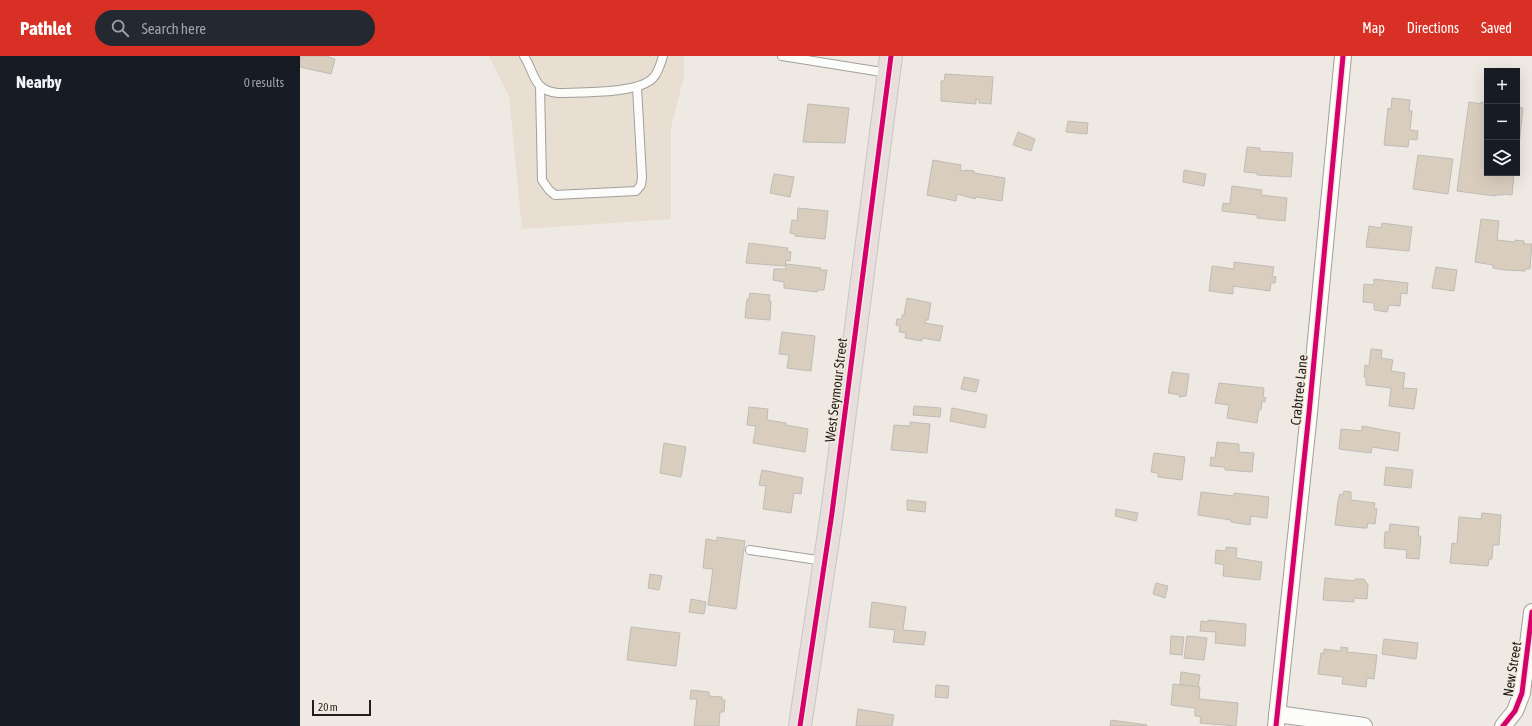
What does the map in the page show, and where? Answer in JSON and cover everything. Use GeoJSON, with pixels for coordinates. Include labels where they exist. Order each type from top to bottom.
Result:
{"type":"FeatureCollection","features":[{"type":"Feature","properties":{"kind":"highway","name":"West Seymour Street"},"geometry":{"type":"LineString","coordinates":[[800,726],[825,561],[890,64]]}},
{"type":"Feature","properties":{"kind":"street","name":"Crabtree Lane"},"geometry":{"type":"LineString","coordinates":[[1276,720],[1309,413],[1343,56]]}},
{"type":"Feature","properties":{"kind":"street","name":"New Street"},"geometry":{"type":"LineString","coordinates":[[1503,726],[1516,711],[1522,693],[1532,612]]}},
{"type":"Feature","properties":{"kind":"street"},"geometry":{"type":"LineString","coordinates":[[1276,720],[1364,726]]}},
{"type":"Feature","properties":{"kind":"lane"},"geometry":{"type":"LineString","coordinates":[[524,56],[540,87],[542,180],[549,190],[555,195],[636,191],[641,186],[642,177],[638,87]]}},
{"type":"Feature","properties":{"kind":"lane"},"geometry":{"type":"LineString","coordinates":[[540,87],[548,92],[558,93],[632,89],[645,85],[654,78],[663,56]]}},
{"type":"Feature","properties":{"kind":"lane"},"geometry":{"type":"LineString","coordinates":[[782,56],[890,64]]}},
{"type":"Feature","properties":{"kind":"lane"},"geometry":{"type":"LineString","coordinates":[[750,550],[825,561]]}},
{"type":"Feature","properties":{"kind":"shaded area"},"geometry":{"type":"Polygon","coordinates":[[[489,56],[684,56],[684,76],[671,128],[671,219],[522,229],[509,96],[489,56]]]}},
{"type":"Feature","properties":{"kind":"building"},"geometry":{"type":"Polygon","coordinates":[[[300,56],[326,56],[335,59],[331,74],[300,67],[300,56]]]}},
{"type":"Feature","properties":{"kind":"building"},"geometry":{"type":"Polygon","coordinates":[[[945,74],[993,77],[991,104],[979,103],[979,100],[976,99],[976,104],[941,101],[941,81],[944,81],[945,74]]]}},
{"type":"Feature","properties":{"kind":"building"},"geometry":{"type":"Polygon","coordinates":[[[1392,98],[1410,100],[1409,111],[1412,111],[1410,130],[1418,131],[1417,140],[1409,139],[1408,147],[1384,145],[1388,108],[1391,109],[1392,98]]]}},
{"type":"Feature","properties":{"kind":"building"},"geometry":{"type":"Polygon","coordinates":[[[1469,102],[1481,104],[1481,102],[1484,102],[1484,176],[1514,176],[1512,195],[1503,194],[1495,196],[1457,191],[1469,102]]]}},
{"type":"Feature","properties":{"kind":"building"},"geometry":{"type":"Polygon","coordinates":[[[808,104],[849,108],[845,143],[803,142],[808,104]]]}},
{"type":"Feature","properties":{"kind":"building"},"geometry":{"type":"Polygon","coordinates":[[[1520,108],[1523,108],[1520,136],[1520,108]]]}},
{"type":"Feature","properties":{"kind":"building"},"geometry":{"type":"Polygon","coordinates":[[[1068,121],[1088,123],[1087,134],[1066,132],[1068,121]]]}},
{"type":"Feature","properties":{"kind":"building"},"geometry":{"type":"Polygon","coordinates":[[[1018,132],[1035,139],[1031,151],[1013,145],[1018,132]]]}},
{"type":"Feature","properties":{"kind":"building"},"geometry":{"type":"Polygon","coordinates":[[[1247,147],[1260,148],[1260,151],[1293,153],[1291,177],[1257,175],[1257,173],[1244,172],[1247,147]]]}},
{"type":"Feature","properties":{"kind":"building"},"geometry":{"type":"Polygon","coordinates":[[[1418,155],[1453,159],[1448,194],[1413,189],[1418,155]]]}},
{"type":"Feature","properties":{"kind":"building"},"geometry":{"type":"Polygon","coordinates":[[[933,160],[961,165],[960,170],[974,171],[974,173],[1005,178],[1002,201],[976,197],[975,199],[957,194],[956,201],[927,195],[933,160]]]}},
{"type":"Feature","properties":{"kind":"building"},"geometry":{"type":"Polygon","coordinates":[[[1184,170],[1206,174],[1204,186],[1183,182],[1184,170]]]}},
{"type":"Feature","properties":{"kind":"building"},"geometry":{"type":"Polygon","coordinates":[[[774,174],[794,177],[790,197],[770,193],[774,174]]]}},
{"type":"Feature","properties":{"kind":"building"},"geometry":{"type":"Polygon","coordinates":[[[1232,186],[1262,190],[1261,195],[1287,198],[1285,221],[1257,218],[1257,215],[1222,211],[1223,203],[1230,204],[1232,186]]]}},
{"type":"Feature","properties":{"kind":"building"},"geometry":{"type":"Polygon","coordinates":[[[798,208],[828,211],[825,239],[795,236],[795,234],[790,233],[792,220],[797,221],[798,208]]]}},
{"type":"Feature","properties":{"kind":"building"},"geometry":{"type":"Polygon","coordinates":[[[1481,219],[1499,221],[1497,240],[1515,242],[1515,240],[1524,241],[1524,244],[1532,244],[1530,269],[1525,269],[1525,271],[1505,270],[1493,268],[1493,265],[1475,262],[1481,219]]]}},
{"type":"Feature","properties":{"kind":"building"},"geometry":{"type":"Polygon","coordinates":[[[1382,223],[1412,227],[1409,251],[1366,247],[1369,226],[1381,228],[1382,223]]]}},
{"type":"Feature","properties":{"kind":"building"},"geometry":{"type":"Polygon","coordinates":[[[749,243],[788,248],[787,251],[791,252],[790,261],[786,260],[785,266],[746,263],[749,243]]]}},
{"type":"Feature","properties":{"kind":"building"},"geometry":{"type":"Polygon","coordinates":[[[1234,262],[1274,267],[1272,276],[1276,277],[1275,283],[1271,283],[1270,291],[1233,286],[1233,294],[1209,291],[1212,266],[1234,269],[1234,262]]]}},
{"type":"Feature","properties":{"kind":"building"},"geometry":{"type":"Polygon","coordinates":[[[786,264],[827,270],[824,290],[818,290],[817,292],[784,288],[784,282],[773,280],[774,269],[786,269],[786,264]]]}},
{"type":"Feature","properties":{"kind":"building"},"geometry":{"type":"Polygon","coordinates":[[[1436,267],[1457,270],[1454,291],[1432,288],[1436,267]]]}},
{"type":"Feature","properties":{"kind":"building"},"geometry":{"type":"Polygon","coordinates":[[[1374,279],[1408,283],[1407,294],[1401,293],[1400,306],[1389,305],[1387,312],[1374,310],[1374,303],[1363,302],[1364,284],[1374,285],[1374,279]]]}},
{"type":"Feature","properties":{"kind":"building"},"geometry":{"type":"Polygon","coordinates":[[[750,293],[770,295],[770,320],[745,318],[747,299],[749,299],[750,293]]]}},
{"type":"Feature","properties":{"kind":"building"},"geometry":{"type":"Polygon","coordinates":[[[907,298],[931,303],[928,320],[926,320],[925,323],[943,326],[940,341],[922,338],[922,341],[905,338],[906,333],[899,332],[900,326],[896,325],[897,319],[902,319],[902,315],[904,315],[907,298]]]}},
{"type":"Feature","properties":{"kind":"building"},"geometry":{"type":"Polygon","coordinates":[[[782,332],[815,336],[811,371],[787,368],[789,355],[779,354],[782,332]]]}},
{"type":"Feature","properties":{"kind":"building"},"geometry":{"type":"Polygon","coordinates":[[[1371,349],[1382,350],[1381,358],[1393,360],[1391,371],[1405,373],[1403,388],[1417,389],[1414,409],[1389,406],[1391,388],[1366,385],[1366,377],[1364,377],[1365,365],[1369,366],[1371,349]]]}},
{"type":"Feature","properties":{"kind":"building"},"geometry":{"type":"Polygon","coordinates":[[[1172,372],[1189,374],[1186,396],[1179,397],[1180,395],[1168,393],[1172,372]]]}},
{"type":"Feature","properties":{"kind":"building"},"geometry":{"type":"Polygon","coordinates":[[[964,377],[979,380],[976,392],[961,389],[964,377]]]}},
{"type":"Feature","properties":{"kind":"building"},"geometry":{"type":"Polygon","coordinates":[[[1219,383],[1264,388],[1263,397],[1266,398],[1265,402],[1262,401],[1261,410],[1259,409],[1257,423],[1227,418],[1229,405],[1215,403],[1219,383]]]}},
{"type":"Feature","properties":{"kind":"building"},"geometry":{"type":"Polygon","coordinates":[[[914,406],[941,408],[940,417],[913,415],[914,406]]]}},
{"type":"Feature","properties":{"kind":"building"},"geometry":{"type":"Polygon","coordinates":[[[749,407],[768,409],[767,420],[808,429],[805,452],[753,443],[756,426],[747,425],[749,407]]]}},
{"type":"Feature","properties":{"kind":"building"},"geometry":{"type":"Polygon","coordinates":[[[952,408],[987,415],[985,428],[950,421],[952,408]]]}},
{"type":"Feature","properties":{"kind":"building"},"geometry":{"type":"Polygon","coordinates":[[[910,422],[930,424],[927,453],[891,450],[894,425],[910,426],[910,422]]]}},
{"type":"Feature","properties":{"kind":"building"},"geometry":{"type":"Polygon","coordinates":[[[1362,426],[1400,433],[1398,451],[1372,447],[1371,453],[1339,449],[1341,429],[1362,431],[1362,426]]]}},
{"type":"Feature","properties":{"kind":"building"},"geometry":{"type":"Polygon","coordinates":[[[1217,442],[1239,444],[1239,452],[1254,453],[1252,472],[1225,470],[1225,467],[1210,466],[1211,457],[1215,458],[1217,442]]]}},
{"type":"Feature","properties":{"kind":"building"},"geometry":{"type":"Polygon","coordinates":[[[664,443],[686,447],[681,477],[660,473],[664,443]]]}},
{"type":"Feature","properties":{"kind":"building"},"geometry":{"type":"Polygon","coordinates":[[[1154,453],[1185,457],[1182,480],[1158,477],[1158,473],[1151,472],[1154,453]]]}},
{"type":"Feature","properties":{"kind":"building"},"geometry":{"type":"Polygon","coordinates":[[[1386,467],[1413,470],[1411,488],[1384,485],[1386,467]]]}},
{"type":"Feature","properties":{"kind":"building"},"geometry":{"type":"Polygon","coordinates":[[[762,470],[803,478],[801,494],[794,493],[791,513],[763,509],[766,486],[759,485],[762,470]]]}},
{"type":"Feature","properties":{"kind":"building"},"geometry":{"type":"Polygon","coordinates":[[[1344,491],[1351,492],[1351,500],[1375,503],[1374,509],[1377,509],[1375,524],[1368,523],[1367,528],[1335,525],[1338,500],[1340,494],[1343,495],[1344,491]]]}},
{"type":"Feature","properties":{"kind":"building"},"geometry":{"type":"Polygon","coordinates":[[[1201,492],[1234,496],[1234,493],[1269,497],[1267,518],[1251,516],[1250,525],[1231,522],[1231,520],[1198,515],[1201,492]]]}},
{"type":"Feature","properties":{"kind":"building"},"geometry":{"type":"Polygon","coordinates":[[[907,500],[926,502],[925,512],[907,510],[907,500]]]}},
{"type":"Feature","properties":{"kind":"building"},"geometry":{"type":"Polygon","coordinates":[[[1116,509],[1138,513],[1136,521],[1115,516],[1116,509]]]}},
{"type":"Feature","properties":{"kind":"building"},"geometry":{"type":"Polygon","coordinates":[[[1482,513],[1501,515],[1499,545],[1493,545],[1492,559],[1489,559],[1488,566],[1450,563],[1452,543],[1457,544],[1459,517],[1481,519],[1482,513]]]}},
{"type":"Feature","properties":{"kind":"building"},"geometry":{"type":"Polygon","coordinates":[[[1390,524],[1419,527],[1418,536],[1421,536],[1419,559],[1406,558],[1407,550],[1384,548],[1385,532],[1389,532],[1390,524]]]}},
{"type":"Feature","properties":{"kind":"building"},"geometry":{"type":"Polygon","coordinates":[[[717,537],[745,541],[736,609],[708,605],[713,569],[703,568],[706,539],[717,541],[717,537]]]}},
{"type":"Feature","properties":{"kind":"building"},"geometry":{"type":"Polygon","coordinates":[[[1226,547],[1237,548],[1236,558],[1262,562],[1260,580],[1223,576],[1224,565],[1215,563],[1216,550],[1226,551],[1226,547]]]}},
{"type":"Feature","properties":{"kind":"building"},"geometry":{"type":"Polygon","coordinates":[[[650,574],[662,576],[659,590],[648,588],[650,574]]]}},
{"type":"Feature","properties":{"kind":"building"},"geometry":{"type":"Polygon","coordinates":[[[1325,578],[1355,581],[1355,579],[1364,579],[1368,585],[1367,599],[1354,598],[1354,602],[1323,600],[1325,578]]]}},
{"type":"Feature","properties":{"kind":"building"},"geometry":{"type":"Polygon","coordinates":[[[1156,583],[1168,586],[1165,598],[1153,594],[1156,583]]]}},
{"type":"Feature","properties":{"kind":"building"},"geometry":{"type":"Polygon","coordinates":[[[691,599],[706,602],[704,614],[689,612],[691,599]]]}},
{"type":"Feature","properties":{"kind":"building"},"geometry":{"type":"Polygon","coordinates":[[[872,602],[906,607],[903,630],[926,632],[924,645],[893,642],[895,630],[869,627],[872,602]]]}},
{"type":"Feature","properties":{"kind":"building"},"geometry":{"type":"Polygon","coordinates":[[[1208,620],[1246,624],[1245,646],[1215,643],[1216,632],[1200,631],[1201,621],[1208,622],[1208,620]]]}},
{"type":"Feature","properties":{"kind":"building"},"geometry":{"type":"Polygon","coordinates":[[[631,627],[680,633],[676,666],[627,660],[631,627]]]}},
{"type":"Feature","properties":{"kind":"building"},"geometry":{"type":"Polygon","coordinates":[[[1171,636],[1184,637],[1182,655],[1170,654],[1171,636]]]}},
{"type":"Feature","properties":{"kind":"building"},"geometry":{"type":"Polygon","coordinates":[[[1187,636],[1207,638],[1204,660],[1184,658],[1187,636]]]}},
{"type":"Feature","properties":{"kind":"building"},"geometry":{"type":"Polygon","coordinates":[[[1384,639],[1418,643],[1416,659],[1382,654],[1384,639]]]}},
{"type":"Feature","properties":{"kind":"building"},"geometry":{"type":"Polygon","coordinates":[[[1341,647],[1348,648],[1347,652],[1377,655],[1374,679],[1367,678],[1366,687],[1342,684],[1343,677],[1318,674],[1321,653],[1324,653],[1324,649],[1341,651],[1341,647]]]}},
{"type":"Feature","properties":{"kind":"building"},"geometry":{"type":"Polygon","coordinates":[[[1181,672],[1200,675],[1198,687],[1180,685],[1181,672]]]}},
{"type":"Feature","properties":{"kind":"building"},"geometry":{"type":"Polygon","coordinates":[[[1173,684],[1200,687],[1199,699],[1238,703],[1236,726],[1200,723],[1201,717],[1195,716],[1195,708],[1171,705],[1173,684]]]}},
{"type":"Feature","properties":{"kind":"building"},"geometry":{"type":"Polygon","coordinates":[[[936,685],[949,686],[948,698],[935,697],[936,685]]]}},
{"type":"Feature","properties":{"kind":"building"},"geometry":{"type":"Polygon","coordinates":[[[691,690],[709,692],[709,696],[722,697],[722,700],[725,700],[724,712],[720,712],[719,726],[694,726],[697,699],[690,699],[691,690]]]}},
{"type":"Feature","properties":{"kind":"building"},"geometry":{"type":"Polygon","coordinates":[[[858,709],[894,715],[892,726],[856,726],[858,709]]]}},
{"type":"Feature","properties":{"kind":"building"},"geometry":{"type":"Polygon","coordinates":[[[1111,720],[1147,725],[1147,726],[1110,726],[1111,720]]]}},
{"type":"Feature","properties":{"kind":"cycle path"},"geometry":{"type":"LineString","coordinates":[[800,726],[832,513],[891,56]]}},
{"type":"Feature","properties":{"kind":"cycle path"},"geometry":{"type":"LineString","coordinates":[[1276,726],[1309,413],[1343,56]]}},
{"type":"Feature","properties":{"kind":"cycle path"},"geometry":{"type":"LineString","coordinates":[[1503,726],[1515,711],[1522,693],[1532,612]]}}]}
